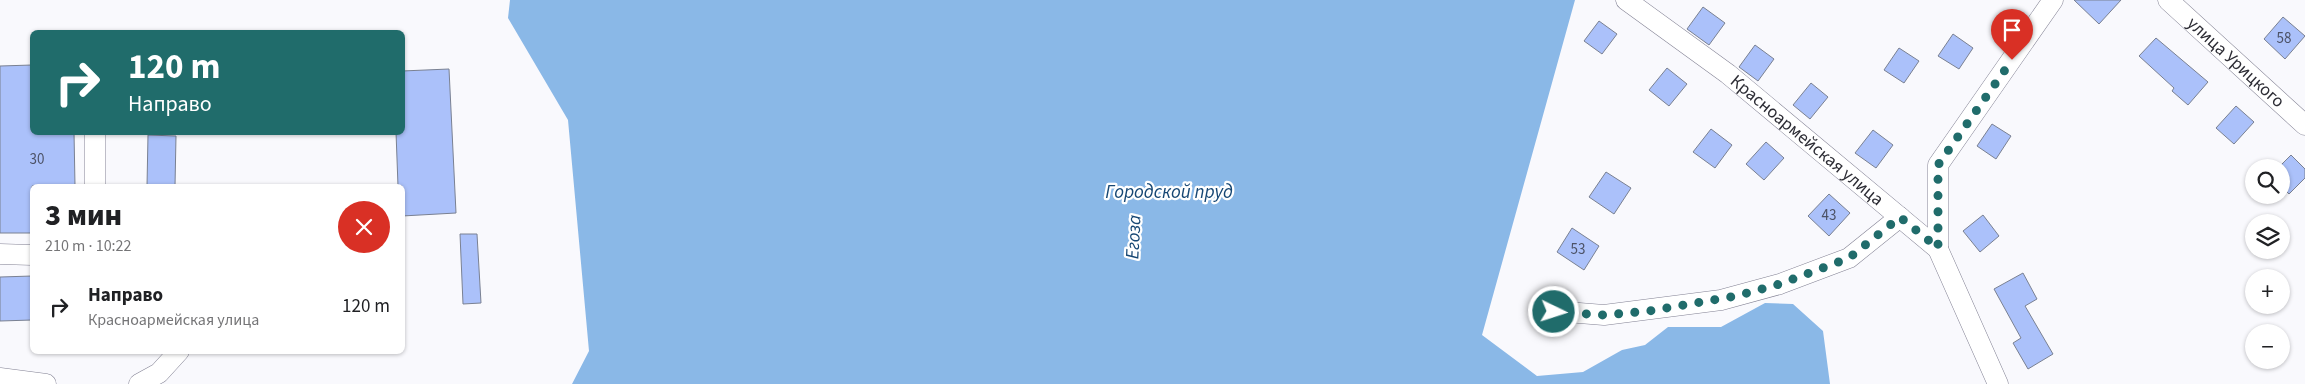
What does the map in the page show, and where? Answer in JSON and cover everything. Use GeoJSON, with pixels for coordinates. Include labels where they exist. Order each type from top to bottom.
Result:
{"type":"FeatureCollection","features":[{"type":"Feature","properties":{"kind":"street","name":"Красноармейская улица"},"geometry":{"type":"LineString","coordinates":[[1626,0],[1728,74],[1938,248],[1998,384]]}},
{"type":"Feature","properties":{"kind":"street"},"geometry":{"type":"LineString","coordinates":[[1938,248],[1938,165],[2053,0]]}},
{"type":"Feature","properties":{"kind":"street","name":"улица Урицкого"},"geometry":{"type":"LineString","coordinates":[[2168,0],[2305,125]]}},
{"type":"Feature","properties":{"kind":"street"},"geometry":{"type":"LineString","coordinates":[[95,184],[96,135]]}},
{"type":"Feature","properties":{"kind":"street"},"geometry":{"type":"LineString","coordinates":[[1554,312],[1604,315],[1649,311],[1721,300],[1780,284],[1849,258],[1900,217]]}},
{"type":"Feature","properties":{"kind":"street"},"geometry":{"type":"LineString","coordinates":[[0,254],[30,255]]}},
{"type":"Feature","properties":{"kind":"street"},"geometry":{"type":"LineString","coordinates":[[139,384],[159,373],[176,354]]}},
{"type":"Feature","properties":{"kind":"street"},"geometry":{"type":"LineString","coordinates":[[0,378],[46,384]]}},
{"type":"Feature","properties":{"kind":"water","name":"Городской пруд"},"geometry":{"type":"Polygon","coordinates":[[[510,0],[1575,0],[1482,335],[1537,376],[1583,372],[1622,350],[1645,345],[1668,327],[1721,327],[1765,303],[1793,304],[1823,331],[1830,384],[572,384],[589,351],[568,120],[508,18],[510,0]]]}},
{"type":"Feature","properties":{"kind":"building"},"geometry":{"type":"Polygon","coordinates":[[[2074,0],[2121,0],[2099,24],[2074,0]]]}},
{"type":"Feature","properties":{"kind":"building"},"geometry":{"type":"Polygon","coordinates":[[[1703,7],[1725,23],[1709,45],[1687,29],[1703,7]]]}},
{"type":"Feature","properties":{"kind":"building"},"geometry":{"type":"Polygon","coordinates":[[[2283,17],[2305,36],[2285,59],[2264,39],[2283,17]]]}},
{"type":"Feature","properties":{"kind":"building"},"geometry":{"type":"Polygon","coordinates":[[[1599,21],[1617,34],[1602,54],[1584,41],[1599,21]]]}},
{"type":"Feature","properties":{"kind":"building"},"geometry":{"type":"Polygon","coordinates":[[[1953,34],[1973,48],[1959,69],[1938,56],[1953,34]]]}},
{"type":"Feature","properties":{"kind":"building"},"geometry":{"type":"Polygon","coordinates":[[[2156,38],[2208,82],[2188,105],[2172,91],[2174,88],[2139,56],[2156,38]]]}},
{"type":"Feature","properties":{"kind":"building"},"geometry":{"type":"Polygon","coordinates":[[[1755,45],[1774,59],[1758,81],[1739,67],[1755,45]]]}},
{"type":"Feature","properties":{"kind":"building"},"geometry":{"type":"Polygon","coordinates":[[[1899,48],[1919,61],[1904,83],[1884,70],[1899,48]]]}},
{"type":"Feature","properties":{"kind":"building"},"geometry":{"type":"Polygon","coordinates":[[[30,65],[30,135],[74,135],[75,184],[30,184],[30,233],[0,233],[0,66],[30,65]]]}},
{"type":"Feature","properties":{"kind":"building"},"geometry":{"type":"Polygon","coordinates":[[[1667,68],[1687,84],[1669,106],[1649,90],[1667,68]]]}},
{"type":"Feature","properties":{"kind":"building"},"geometry":{"type":"Polygon","coordinates":[[[449,69],[456,213],[405,216],[405,184],[398,184],[396,135],[405,135],[405,71],[449,69]]]}},
{"type":"Feature","properties":{"kind":"building"},"geometry":{"type":"Polygon","coordinates":[[[1811,83],[1828,97],[1810,119],[1793,105],[1811,83]]]}},
{"type":"Feature","properties":{"kind":"building"},"geometry":{"type":"Polygon","coordinates":[[[2236,106],[2254,122],[2234,144],[2216,128],[2236,106]]]}},
{"type":"Feature","properties":{"kind":"building"},"geometry":{"type":"Polygon","coordinates":[[[1992,124],[2011,136],[1996,159],[1977,146],[1992,124]]]}},
{"type":"Feature","properties":{"kind":"building"},"geometry":{"type":"Polygon","coordinates":[[[1711,129],[1732,145],[1715,168],[1693,152],[1711,129]]]}},
{"type":"Feature","properties":{"kind":"building"},"geometry":{"type":"Polygon","coordinates":[[[1873,130],[1893,145],[1876,168],[1855,153],[1873,130]]]}},
{"type":"Feature","properties":{"kind":"building"},"geometry":{"type":"Polygon","coordinates":[[[148,135],[176,136],[175,184],[147,184],[148,135]]]}},
{"type":"Feature","properties":{"kind":"building"},"geometry":{"type":"Polygon","coordinates":[[[1766,142],[1784,158],[1764,180],[1746,164],[1766,142]]]}},
{"type":"Feature","properties":{"kind":"building"},"geometry":{"type":"Polygon","coordinates":[[[2291,155],[2305,169],[2305,178],[2290,193],[2290,159],[2287,159],[2291,155]]]}},
{"type":"Feature","properties":{"kind":"building"},"geometry":{"type":"Polygon","coordinates":[[[1606,172],[1631,188],[1614,214],[1589,197],[1606,172]]]}},
{"type":"Feature","properties":{"kind":"building"},"geometry":{"type":"Polygon","coordinates":[[[1829,194],[1850,213],[1829,236],[1808,216],[1829,194]]]}},
{"type":"Feature","properties":{"kind":"building"},"geometry":{"type":"Polygon","coordinates":[[[1983,215],[1999,236],[1980,252],[1963,231],[1983,215]]]}},
{"type":"Feature","properties":{"kind":"building"},"geometry":{"type":"Polygon","coordinates":[[[1572,228],[1599,246],[1584,270],[1557,252],[1572,228]]]}},
{"type":"Feature","properties":{"kind":"building"},"geometry":{"type":"Polygon","coordinates":[[[460,234],[477,234],[481,303],[463,304],[460,234]]]}},
{"type":"Feature","properties":{"kind":"building"},"geometry":{"type":"Polygon","coordinates":[[[2023,273],[2037,299],[2025,306],[2053,354],[2028,369],[2013,343],[2021,338],[1994,289],[2023,273]]]}},
{"type":"Feature","properties":{"kind":"building"},"geometry":{"type":"Polygon","coordinates":[[[30,276],[30,320],[0,321],[0,277],[30,276]]]}},
{"type":"Feature","properties":{"kind":"route"},"geometry":{"type":"LineString","coordinates":[[1554,312],[1604,315],[1649,311],[1721,300],[1780,284],[1849,258],[1900,217],[1938,248],[1938,165],[2012,60]]}},
{"type":"Feature","properties":{"kind":"water label","name":"Егоза"},"geometry":{"type":"Point","coordinates":[1134,237]}}]}
